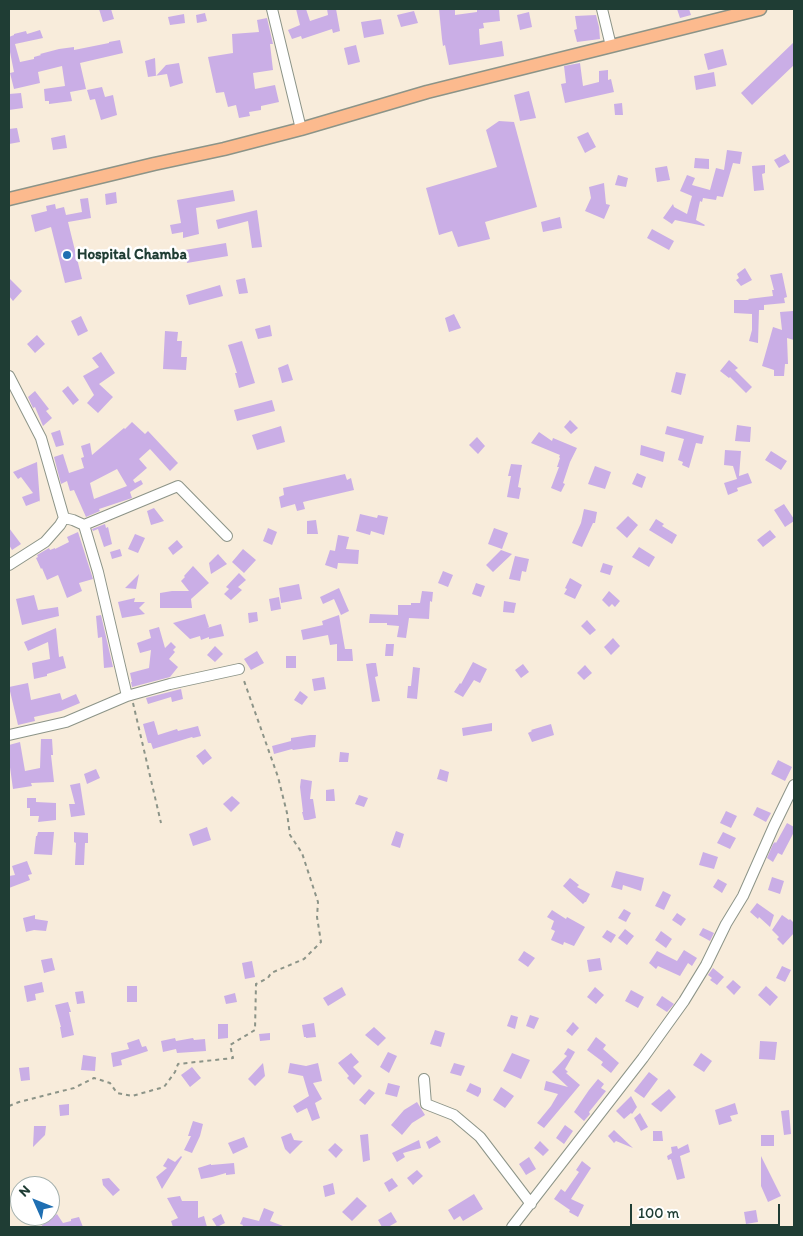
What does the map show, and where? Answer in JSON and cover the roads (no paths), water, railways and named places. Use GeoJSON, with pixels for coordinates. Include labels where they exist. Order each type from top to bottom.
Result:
{"type":"FeatureCollection","features":[{"type":"Feature","properties":{"kind":"main road"},"geometry":{"type":"LineString","coordinates":[[9,199],[224,149],[301,129],[427,92],[760,9]]}},
{"type":"Feature","properties":{"kind":"street"},"geometry":{"type":"LineString","coordinates":[[272,9],[301,129]]}},
{"type":"Feature","properties":{"kind":"street"},"geometry":{"type":"LineString","coordinates":[[602,9],[611,46]]}},
{"type":"Feature","properties":{"kind":"street"},"geometry":{"type":"LineString","coordinates":[[9,376],[41,438],[64,518],[45,542],[9,565]]}},
{"type":"Feature","properties":{"kind":"street"},"geometry":{"type":"LineString","coordinates":[[64,518],[84,525],[178,486],[227,536]]}},
{"type":"Feature","properties":{"kind":"street"},"geometry":{"type":"LineString","coordinates":[[84,525],[98,572],[127,696]]}},
{"type":"Feature","properties":{"kind":"street"},"geometry":{"type":"LineString","coordinates":[[9,735],[66,722],[127,696],[170,684],[239,669]]}},
{"type":"Feature","properties":{"kind":"street"},"geometry":{"type":"LineString","coordinates":[[512,1227],[684,1001],[706,965],[726,924],[743,896],[794,785]]}},
{"type":"Feature","properties":{"kind":"street"},"geometry":{"type":"LineString","coordinates":[[424,1079],[426,1104],[454,1115],[480,1137],[531,1204]]}},
{"type":"Feature","properties":{"kind":"place","name":"Hospital Chamba"},"geometry":{"type":"Point","coordinates":[67,255]}}]}
